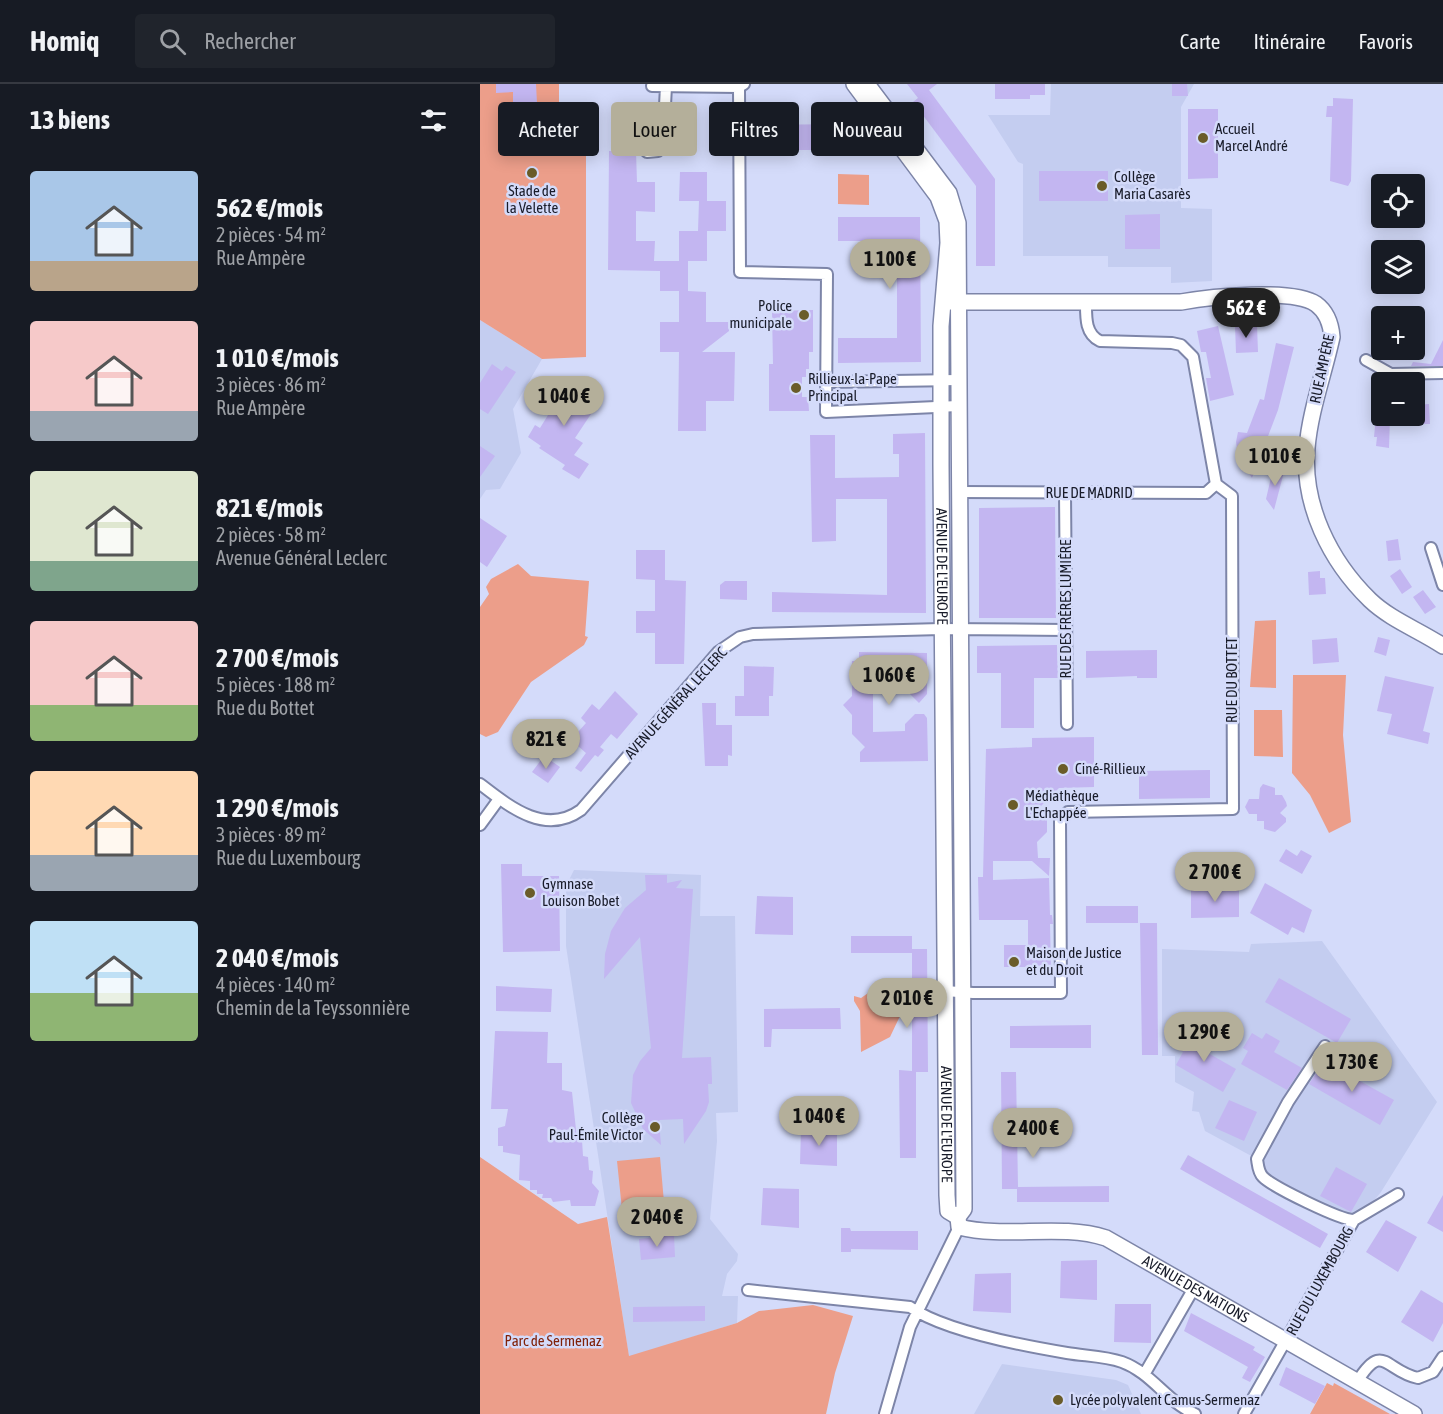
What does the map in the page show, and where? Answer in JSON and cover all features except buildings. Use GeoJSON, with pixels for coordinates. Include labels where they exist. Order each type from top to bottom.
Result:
{"type":"FeatureCollection","features":[{"type":"Feature","properties":{"kind":"street","name":"AVENUE DE L'EUROPE"},"geometry":{"type":"LineString","coordinates":[[854,84],[927,181],[944,208],[948,243],[944,266],[951,302],[958,380],[964,1209],[916,1311],[894,1376],[885,1414]]}},
{"type":"Feature","properties":{"kind":"street","name":"AVENUE DE L'EUROPE"},"geometry":{"type":"LineString","coordinates":[[867,84],[940,181],[954,205],[958,223],[951,302],[941,326],[946,1195],[948,1211],[958,1222]]}},
{"type":"Feature","properties":{"kind":"street"},"geometry":{"type":"LineString","coordinates":[[652,86],[741,85],[740,272],[827,274],[826,412],[958,406]]}},
{"type":"Feature","properties":{"kind":"street"},"geometry":{"type":"LineString","coordinates":[[665,102],[666,86]]}},
{"type":"Feature","properties":{"kind":"street","name":"RUE AMPÈRE"},"geometry":{"type":"LineString","coordinates":[[951,302],[1180,302],[1211,297],[1282,296],[1317,304],[1330,325],[1332,337],[1307,449],[1309,488],[1314,512],[1340,565],[1370,600],[1393,618],[1443,646]]}},
{"type":"Feature","properties":{"kind":"street","name":"RUE DU BOTTET"},"geometry":{"type":"LineString","coordinates":[[963,991],[1061,993],[1060,821],[1068,812],[1233,809],[1232,496],[1216,484],[1192,357],[1188,350],[1172,343],[1100,341],[1093,338],[1088,330],[1086,302]]}},
{"type":"Feature","properties":{"kind":"street"},"geometry":{"type":"LineString","coordinates":[[1366,360],[1391,375],[1443,373]]}},
{"type":"Feature","properties":{"kind":"street"},"geometry":{"type":"LineString","coordinates":[[826,382],[958,380]]}},
{"type":"Feature","properties":{"kind":"street","name":"RUE DE MADRID"},"geometry":{"type":"LineString","coordinates":[[959,492],[1206,493],[1216,484]]}},
{"type":"Feature","properties":{"kind":"street","name":"RUE DES FRÈRES LUMIÈRE"},"geometry":{"type":"LineString","coordinates":[[1065,493],[1067,724]]}},
{"type":"Feature","properties":{"kind":"street"},"geometry":{"type":"LineString","coordinates":[[1431,548],[1443,585]]}},
{"type":"Feature","properties":{"kind":"street","name":"AVENUE GÉNÉRAL LECLERC"},"geometry":{"type":"LineString","coordinates":[[480,784],[517,812],[542,820],[566,819],[574,815],[582,810],[718,652],[740,637],[765,633],[941,629],[1066,630]]}},
{"type":"Feature","properties":{"kind":"street"},"geometry":{"type":"LineString","coordinates":[[480,825],[499,799]]}},
{"type":"Feature","properties":{"kind":"street"},"geometry":{"type":"LineString","coordinates":[[945,991],[963,991]]}},
{"type":"Feature","properties":{"kind":"street","name":"RUE DU LUXEMBOURG"},"geometry":{"type":"LineString","coordinates":[[1325,1046],[1288,1102],[1257,1159],[1258,1169],[1262,1177],[1306,1201],[1336,1216],[1354,1220]]}},
{"type":"Feature","properties":{"kind":"street","name":"RUE DU LUXEMBOURG"},"geometry":{"type":"LineString","coordinates":[[1244,1414],[1287,1342],[1295,1321],[1354,1220],[1398,1194]]}},
{"type":"Feature","properties":{"kind":"street","name":"AVENUE DES NATIONS"},"geometry":{"type":"LineString","coordinates":[[958,1222],[979,1232],[1086,1232],[1125,1248],[1406,1412]]}},
{"type":"Feature","properties":{"kind":"street"},"geometry":{"type":"LineString","coordinates":[[1145,1373],[1194,1288]]}},
{"type":"Feature","properties":{"kind":"street"},"geometry":{"type":"LineString","coordinates":[[748,1290],[910,1307],[998,1339],[1118,1361],[1145,1373],[1178,1406],[1195,1414]]}},
{"type":"Feature","properties":{"kind":"street"},"geometry":{"type":"LineString","coordinates":[[1357,1382],[1369,1363],[1374,1360],[1382,1360],[1418,1378],[1434,1372],[1443,1357]]}},
{"type":"Feature","properties":{"kind":"shaded area","name":"Collège Maria Casarès"},"geometry":{"type":"Polygon","coordinates":[[[1051,84],[1194,84],[1181,107],[1181,208],[1212,209],[1212,281],[1171,283],[1171,267],[1108,267],[1108,256],[1023,256],[1023,164],[1018,162],[988,115],[1050,115],[1051,84]]]}},
{"type":"Feature","properties":{"kind":"shaded area"},"geometry":{"type":"Polygon","coordinates":[[[480,320],[542,359],[513,409],[521,453],[500,489],[486,490],[480,499],[480,320]]]}},
{"type":"Feature","properties":{"kind":"shaded area","name":"Collège Paul-Émile Victor"},"geometry":{"type":"Polygon","coordinates":[[[574,870],[701,875],[700,916],[735,916],[738,1112],[716,1113],[717,1141],[710,1219],[738,1254],[737,1261],[727,1274],[722,1296],[738,1296],[737,1323],[629,1357],[566,946],[566,886],[574,870]]]}},
{"type":"Feature","properties":{"kind":"shaded area"},"geometry":{"type":"Polygon","coordinates":[[[1322,941],[1437,1102],[1381,1192],[1372,1203],[1347,1218],[1260,1170],[1257,1159],[1205,1131],[1199,1112],[1192,1111],[1194,1092],[1175,1082],[1175,1056],[1162,1056],[1162,949],[1249,952],[1251,944],[1322,941]]]}},
{"type":"Feature","properties":{"kind":"shaded area","name":"Lycée polyvalent Camus-Sermenaz"},"geometry":{"type":"Polygon","coordinates":[[[1002,1364],[1116,1380],[1128,1385],[1141,1414],[974,1414],[1002,1364]]]}},
{"type":"Feature","properties":{"kind":"green space"},"geometry":{"type":"Polygon","coordinates":[[[480,84],[559,84],[559,102],[498,102],[498,156],[586,156],[586,357],[542,359],[480,320],[480,84]]]}},
{"type":"Feature","properties":{"kind":"green space"},"geometry":{"type":"Polygon","coordinates":[[[838,174],[869,175],[869,205],[838,204],[838,174]]]}},
{"type":"Feature","properties":{"kind":"green space"},"geometry":{"type":"Polygon","coordinates":[[[518,564],[531,576],[589,581],[585,636],[588,637],[584,645],[531,682],[498,732],[486,737],[480,734],[480,607],[489,594],[486,587],[491,579],[518,564]]]}},
{"type":"Feature","properties":{"kind":"green space"},"geometry":{"type":"Polygon","coordinates":[[[1276,620],[1276,688],[1250,687],[1255,621],[1276,620]]]}},
{"type":"Feature","properties":{"kind":"green space"},"geometry":{"type":"Polygon","coordinates":[[[1293,675],[1346,675],[1343,735],[1351,822],[1329,833],[1310,795],[1292,773],[1293,675]]]}},
{"type":"Feature","properties":{"kind":"green space"},"geometry":{"type":"Polygon","coordinates":[[[1254,710],[1282,710],[1283,757],[1254,756],[1254,710]]]}},
{"type":"Feature","properties":{"kind":"green space"},"geometry":{"type":"Polygon","coordinates":[[[874,989],[900,1016],[890,1037],[861,1052],[860,1011],[854,1001],[854,996],[861,998],[874,989]]]}},
{"type":"Feature","properties":{"kind":"green space","name":"Parc de Sermenaz"},"geometry":{"type":"Polygon","coordinates":[[[480,1157],[578,1224],[607,1217],[629,1356],[737,1323],[759,1311],[813,1305],[853,1316],[835,1373],[826,1414],[480,1414],[480,1157]]]}},
{"type":"Feature","properties":{"kind":"green space"},"geometry":{"type":"Polygon","coordinates":[[[660,1157],[666,1225],[624,1229],[617,1161],[660,1157]]]}},
{"type":"Feature","properties":{"kind":"green space"},"geometry":{"type":"Polygon","coordinates":[[[1327,1383],[1333,1386],[1334,1383],[1390,1414],[1310,1414],[1327,1383]]]}},
{"type":"Feature","properties":{"kind":"place","name":"Accueil Marcel André"},"geometry":{"type":"Point","coordinates":[1203,138]}},
{"type":"Feature","properties":{"kind":"place","name":"Stade de la Velette"},"geometry":{"type":"Point","coordinates":[532,173]}},
{"type":"Feature","properties":{"kind":"place","name":"Collège Maria Casarès"},"geometry":{"type":"Point","coordinates":[1102,186]}},
{"type":"Feature","properties":{"kind":"place","name":"Police municipale"},"geometry":{"type":"Point","coordinates":[804,315]}},
{"type":"Feature","properties":{"kind":"place","name":"Rillieux-la-Pape Principal"},"geometry":{"type":"Point","coordinates":[796,388]}},
{"type":"Feature","properties":{"kind":"place","name":"Ciné-Rillieux"},"geometry":{"type":"Point","coordinates":[1063,769]}},
{"type":"Feature","properties":{"kind":"place","name":"Médiathèque L'Echappée"},"geometry":{"type":"Point","coordinates":[1013,805]}},
{"type":"Feature","properties":{"kind":"place","name":"Gymnase Louison Bobet"},"geometry":{"type":"Point","coordinates":[530,893]}},
{"type":"Feature","properties":{"kind":"place","name":"Maison de Justice et du Droit"},"geometry":{"type":"Point","coordinates":[1014,962]}},
{"type":"Feature","properties":{"kind":"place","name":"Collège Paul-Émile Victor"},"geometry":{"type":"Point","coordinates":[655,1127]}},
{"type":"Feature","properties":{"kind":"place","name":"Lycée polyvalent Camus-Sermenaz"},"geometry":{"type":"Point","coordinates":[1058,1400]}}]}
